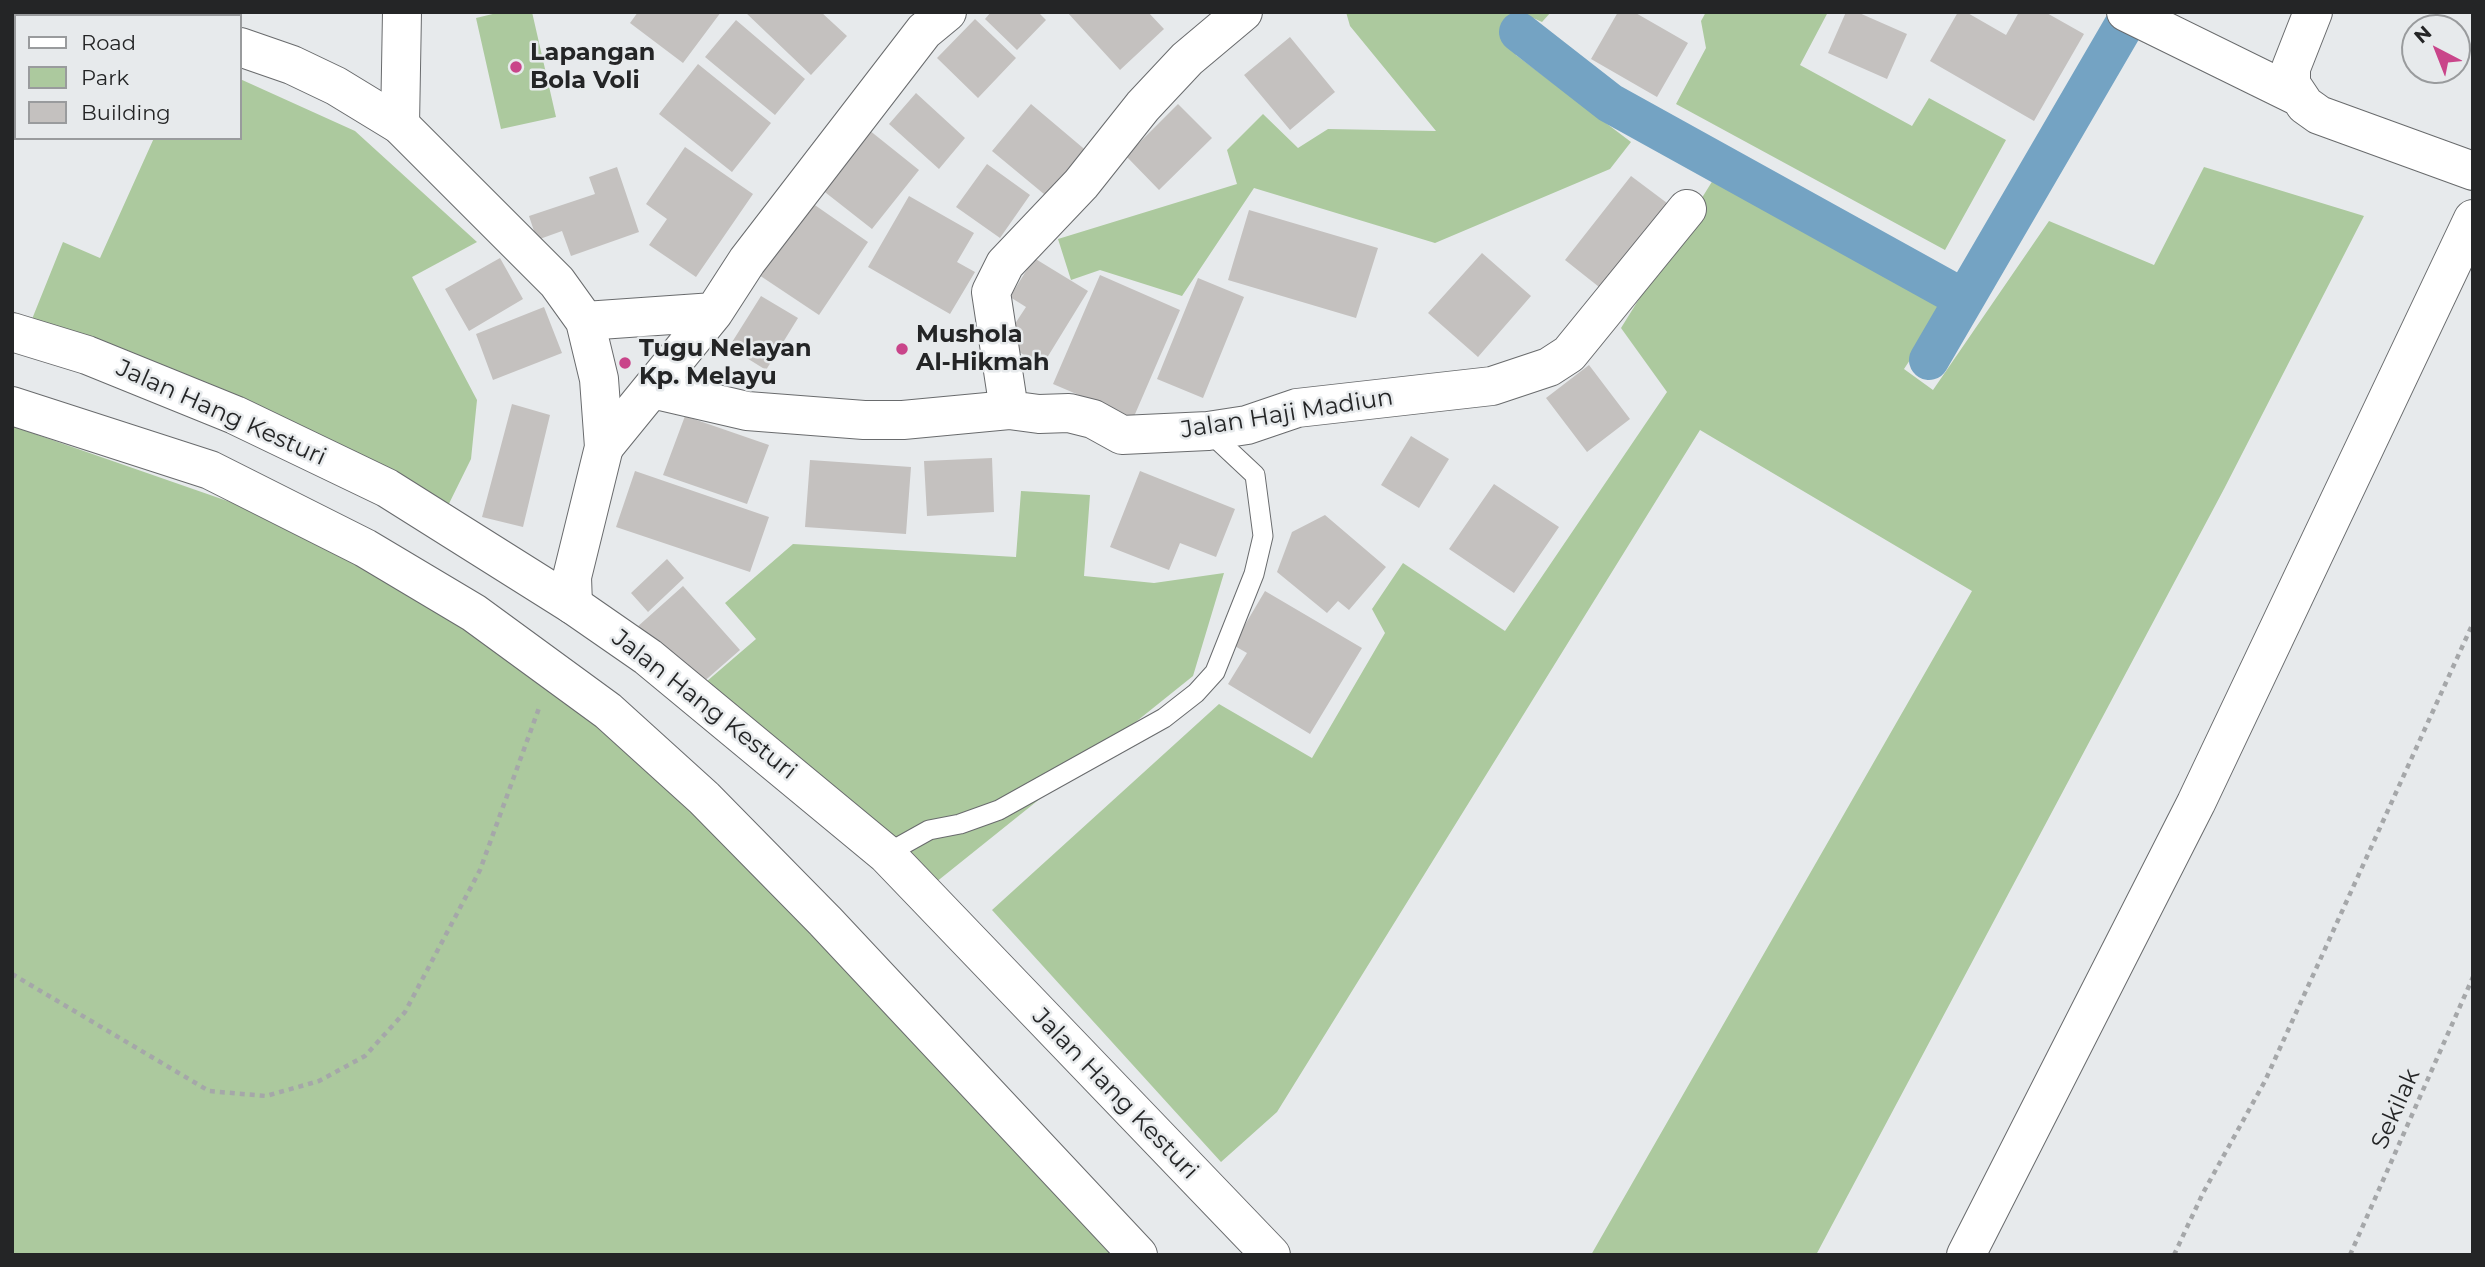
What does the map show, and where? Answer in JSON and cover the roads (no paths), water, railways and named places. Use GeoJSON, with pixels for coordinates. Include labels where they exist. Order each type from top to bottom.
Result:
{"type":"FeatureCollection","features":[{"type":"Feature","properties":{"kind":"street"},"geometry":{"type":"LineString","coordinates":[[400,125],[402,12]]}},
{"type":"Feature","properties":{"kind":"street"},"geometry":{"type":"LineString","coordinates":[[604,447],[714,312],[747,261],[924,32],[947,12]]}},
{"type":"Feature","properties":{"kind":"street"},"geometry":{"type":"LineString","coordinates":[[1009,410],[991,292],[1005,264],[1081,184],[1186,59],[1207,24],[1243,12]]}},
{"type":"Feature","properties":{"kind":"street"},"geometry":{"type":"LineString","coordinates":[[2126,12],[2295,95],[2319,115],[2473,170]]}},
{"type":"Feature","properties":{"kind":"street"},"geometry":{"type":"LineString","coordinates":[[2295,95],[2291,84],[2291,68],[2313,12]]}},
{"type":"Feature","properties":{"kind":"street"},"geometry":{"type":"LineString","coordinates":[[242,48],[314,76],[400,125],[557,282],[585,321],[599,379],[604,447],[572,577],[573,605]]}},
{"type":"Feature","properties":{"kind":"street","name":"Jalan Haji Madiun"},"geometry":{"type":"LineString","coordinates":[[652,389],[747,411],[853,419],[903,421],[1009,410],[1039,414],[1069,413],[1093,419],[1122,435],[1208,431],[1247,425],[1297,408],[1492,386],[1549,367],[1569,354],[1687,209]]}},
{"type":"Feature","properties":{"kind":"street"},"geometry":{"type":"LineString","coordinates":[[1966,1255],[2196,803],[2473,219]]}},
{"type":"Feature","properties":{"kind":"street"},"geometry":{"type":"LineString","coordinates":[[585,321],[714,312]]}},
{"type":"Feature","properties":{"kind":"street","name":"Jalan Hang Kesturi"},"geometry":{"type":"LineString","coordinates":[[12,332],[87,355],[235,415],[387,488],[573,605],[648,657],[886,854],[1271,1255]]}},
{"type":"Feature","properties":{"kind":"street"},"geometry":{"type":"LineString","coordinates":[[12,405],[210,470],[365,548],[474,613],[608,711],[704,798],[874,972],[1138,1255]]}},
{"type":"Feature","properties":{"kind":"lane"},"geometry":{"type":"LineString","coordinates":[[886,854],[929,830],[960,824],[999,810],[1164,718],[1196,693],[1215,672],[1254,574],[1263,536],[1255,475],[1208,431]]}},
{"type":"Feature","properties":{"kind":"waterway"},"geometry":{"type":"LineString","coordinates":[[1929,360],[2123,27]]}},
{"type":"Feature","properties":{"kind":"waterway"},"geometry":{"type":"LineString","coordinates":[[1519,32],[1610,103],[1964,299]]}},
{"type":"Feature","properties":{"kind":"place","name":"Lapangan Bola Voli"},"geometry":{"type":"Point","coordinates":[516,67]}},
{"type":"Feature","properties":{"kind":"place","name":"Mushola Al-Hikmah"},"geometry":{"type":"Point","coordinates":[902,349]}},
{"type":"Feature","properties":{"kind":"place","name":"Tugu Nelayan Kp. Melayu"},"geometry":{"type":"Point","coordinates":[625,363]}}]}
